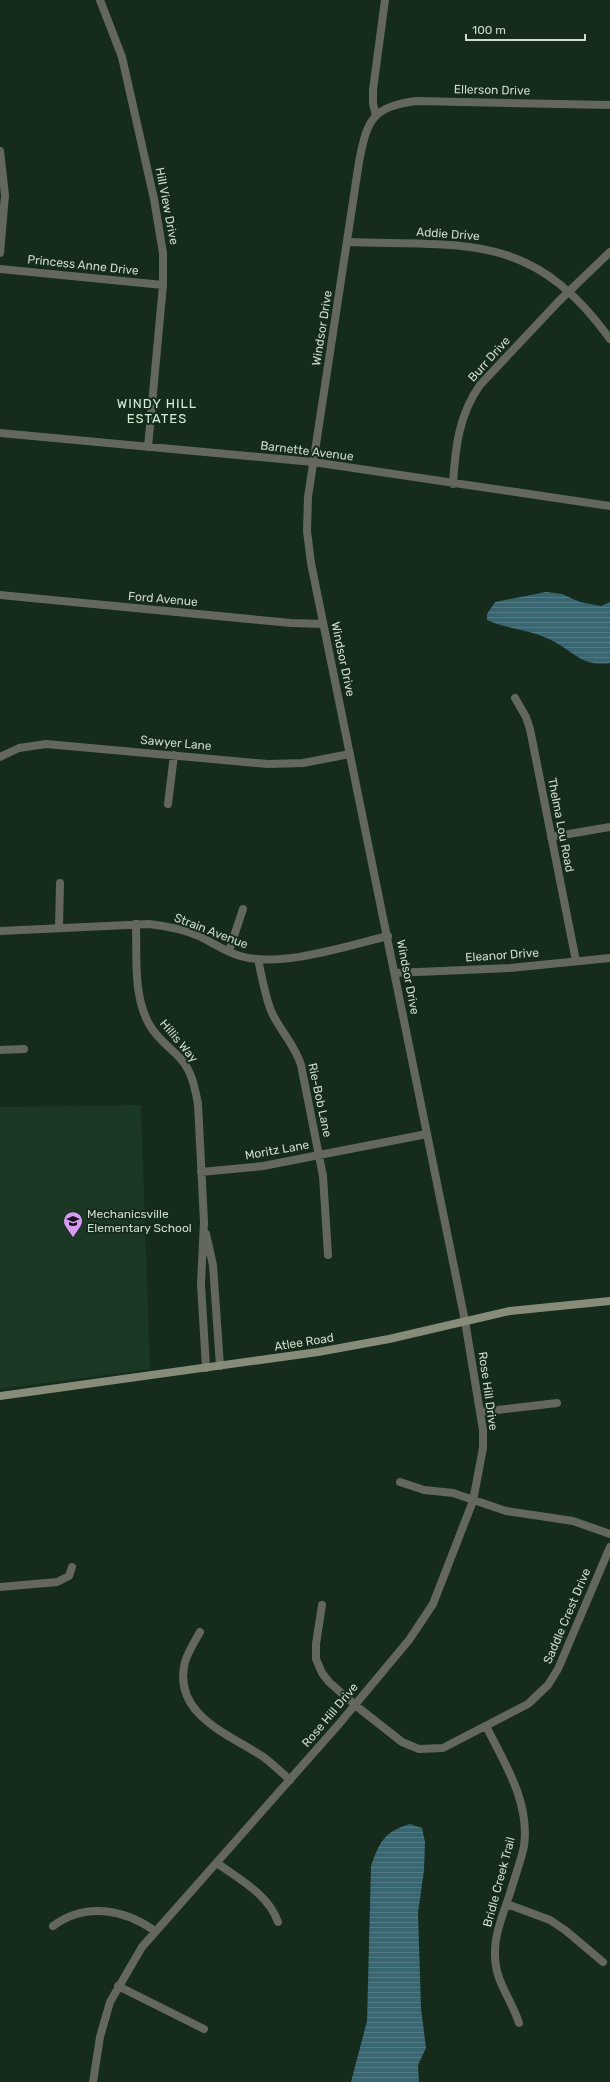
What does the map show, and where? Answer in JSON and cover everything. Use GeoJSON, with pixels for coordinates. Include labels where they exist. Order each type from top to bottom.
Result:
{"type":"FeatureCollection","features":[{"type":"Feature","properties":{"kind":"main road","name":"Atlee Road"},"geometry":{"type":"LineString","coordinates":[[0,1396],[318,1352],[510,1311],[610,1301]]}},
{"type":"Feature","properties":{"kind":"street","name":"Hill View Drive"},"geometry":{"type":"LineString","coordinates":[[100,0],[122,57],[150,177],[161,232],[163,253],[163,285],[148,447]]}},
{"type":"Feature","properties":{"kind":"street"},"geometry":{"type":"LineString","coordinates":[[376,115],[373,104],[373,90],[386,0]]}},
{"type":"Feature","properties":{"kind":"street","name":"Ellerson Drive"},"geometry":{"type":"LineString","coordinates":[[376,115],[388,107],[416,101],[610,104]]}},
{"type":"Feature","properties":{"kind":"street","name":"Windsor Drive"},"geometry":{"type":"LineString","coordinates":[[376,115],[363,140],[313,462],[308,497],[307,531],[323,624],[388,936],[465,1321]]}},
{"type":"Feature","properties":{"kind":"street"},"geometry":{"type":"LineString","coordinates":[[0,151],[5,194],[0,253]]}},
{"type":"Feature","properties":{"kind":"street","name":"Addie Drive"},"geometry":{"type":"LineString","coordinates":[[347,242],[454,244],[494,250],[528,263],[553,278],[569,291],[610,339]]}},
{"type":"Feature","properties":{"kind":"street","name":"Burr Drive"},"geometry":{"type":"LineString","coordinates":[[453,484],[462,420],[472,396],[480,385],[569,291],[610,252]]}},
{"type":"Feature","properties":{"kind":"street","name":"Princess Anne Drive"},"geometry":{"type":"LineString","coordinates":[[0,268],[163,285]]}},
{"type":"Feature","properties":{"kind":"street","name":"Barnette Avenue"},"geometry":{"type":"LineString","coordinates":[[0,433],[313,462],[453,484],[610,506]]}},
{"type":"Feature","properties":{"kind":"street","name":"Ford Avenue"},"geometry":{"type":"LineString","coordinates":[[0,595],[291,623],[323,624]]}},
{"type":"Feature","properties":{"kind":"street","name":"Thelma Lou Road"},"geometry":{"type":"LineString","coordinates":[[515,698],[526,717],[530,729],[576,961]]}},
{"type":"Feature","properties":{"kind":"street","name":"Sawyer Lane"},"geometry":{"type":"LineString","coordinates":[[0,757],[19,748],[46,744],[288,764],[321,760],[350,754]]}},
{"type":"Feature","properties":{"kind":"street"},"geometry":{"type":"LineString","coordinates":[[168,804],[174,755]]}},
{"type":"Feature","properties":{"kind":"street"},"geometry":{"type":"LineString","coordinates":[[551,837],[610,827]]}},
{"type":"Feature","properties":{"kind":"street"},"geometry":{"type":"LineString","coordinates":[[59,928],[60,883]]}},
{"type":"Feature","properties":{"kind":"street"},"geometry":{"type":"LineString","coordinates":[[228,951],[244,909]]}},
{"type":"Feature","properties":{"kind":"street","name":"Strain Avenue"},"geometry":{"type":"LineString","coordinates":[[0,931],[136,924],[160,925],[181,929],[239,956],[258,960],[300,956],[388,936]]}},
{"type":"Feature","properties":{"kind":"street","name":"Hillis Way"},"geometry":{"type":"LineString","coordinates":[[136,924],[137,982],[144,1015],[157,1036],[186,1066],[195,1088],[198,1104],[204,1222],[201,1284],[206,1368]]}},
{"type":"Feature","properties":{"kind":"street","name":"Eleanor Drive"},"geometry":{"type":"LineString","coordinates":[[395,973],[510,968],[610,958]]}},
{"type":"Feature","properties":{"kind":"street","name":"Rie-Bob Lane"},"geometry":{"type":"LineString","coordinates":[[258,960],[267,999],[272,1013],[299,1058],[323,1176],[328,1255]]}},
{"type":"Feature","properties":{"kind":"street"},"geometry":{"type":"LineString","coordinates":[[0,1050],[24,1049]]}},
{"type":"Feature","properties":{"kind":"street","name":"Moritz Lane"},"geometry":{"type":"LineString","coordinates":[[201,1172],[263,1166],[427,1134]]}},
{"type":"Feature","properties":{"kind":"street","name":"Hillis Way"},"geometry":{"type":"LineString","coordinates":[[204,1222],[214,1271],[220,1366]]}},
{"type":"Feature","properties":{"kind":"street","name":"Rose Hill Drive"},"geometry":{"type":"LineString","coordinates":[[93,2082],[100,2037],[110,2002],[132,1962],[155,1931],[217,1863],[355,1705],[409,1640],[433,1604],[473,1501],[483,1448],[483,1430],[465,1321]]}},
{"type":"Feature","properties":{"kind":"street"},"geometry":{"type":"LineString","coordinates":[[480,1412],[557,1402]]}},
{"type":"Feature","properties":{"kind":"street"},"geometry":{"type":"LineString","coordinates":[[400,1482],[424,1490],[453,1493],[506,1511],[573,1521],[610,1534]]}},
{"type":"Feature","properties":{"kind":"street","name":"Saddle Crest Drive"},"geometry":{"type":"LineString","coordinates":[[322,1605],[316,1644],[316,1659],[329,1682],[355,1705],[402,1742],[419,1750],[443,1748],[528,1704],[551,1680],[558,1669],[610,1546]]}},
{"type":"Feature","properties":{"kind":"street"},"geometry":{"type":"LineString","coordinates":[[0,1587],[57,1582],[69,1576],[72,1567]]}},
{"type":"Feature","properties":{"kind":"street"},"geometry":{"type":"LineString","coordinates":[[200,1632],[186,1662],[184,1680],[186,1693],[192,1706],[207,1722],[264,1758],[290,1780]]}},
{"type":"Feature","properties":{"kind":"street","name":"Bridle Creek Trail"},"geometry":{"type":"LineString","coordinates":[[486,1726],[516,1788],[524,1812],[524,1847],[496,1938],[495,1954],[496,1972],[502,1988],[516,2013],[519,2023]]}},
{"type":"Feature","properties":{"kind":"street"},"geometry":{"type":"LineString","coordinates":[[217,1863],[262,1896],[269,1903],[278,1922]]}},
{"type":"Feature","properties":{"kind":"street"},"geometry":{"type":"LineString","coordinates":[[507,1904],[550,1920],[565,1930],[603,1962]]}},
{"type":"Feature","properties":{"kind":"street"},"geometry":{"type":"LineString","coordinates":[[53,1926],[70,1915],[90,1910],[123,1914],[135,1918],[155,1931]]}},
{"type":"Feature","properties":{"kind":"street"},"geometry":{"type":"LineString","coordinates":[[118,1986],[204,2029]]}},
{"type":"Feature","properties":{"kind":"shaded area","name":"Mechanicsville Elementary School"},"geometry":{"type":"Polygon","coordinates":[[[141,1105],[150,1369],[0,1389],[0,1107],[141,1105]]]}},
{"type":"Feature","properties":{"kind":"water"},"geometry":{"type":"Polygon","coordinates":[[[546,592],[562,594],[580,602],[601,606],[610,602],[610,663],[600,664],[584,660],[557,643],[542,636],[502,626],[487,620],[487,614],[495,602],[546,592]]]}},
{"type":"Feature","properties":{"kind":"water"},"geometry":{"type":"Polygon","coordinates":[[[410,1824],[422,1828],[425,1842],[424,1870],[418,1913],[421,2008],[426,2048],[418,2065],[419,2082],[351,2082],[367,2021],[371,1866],[377,1850],[384,1839],[394,1830],[410,1824]]]}},
{"type":"Feature","properties":{"kind":"place","name":"Mechanicsville Elementary School"},"geometry":{"type":"Point","coordinates":[73,1238]}},
{"type":"Feature","properties":{"kind":"district","name":"WINDY HILL ESTATES"},"geometry":{"type":"Point","coordinates":[157,410]}}]}
